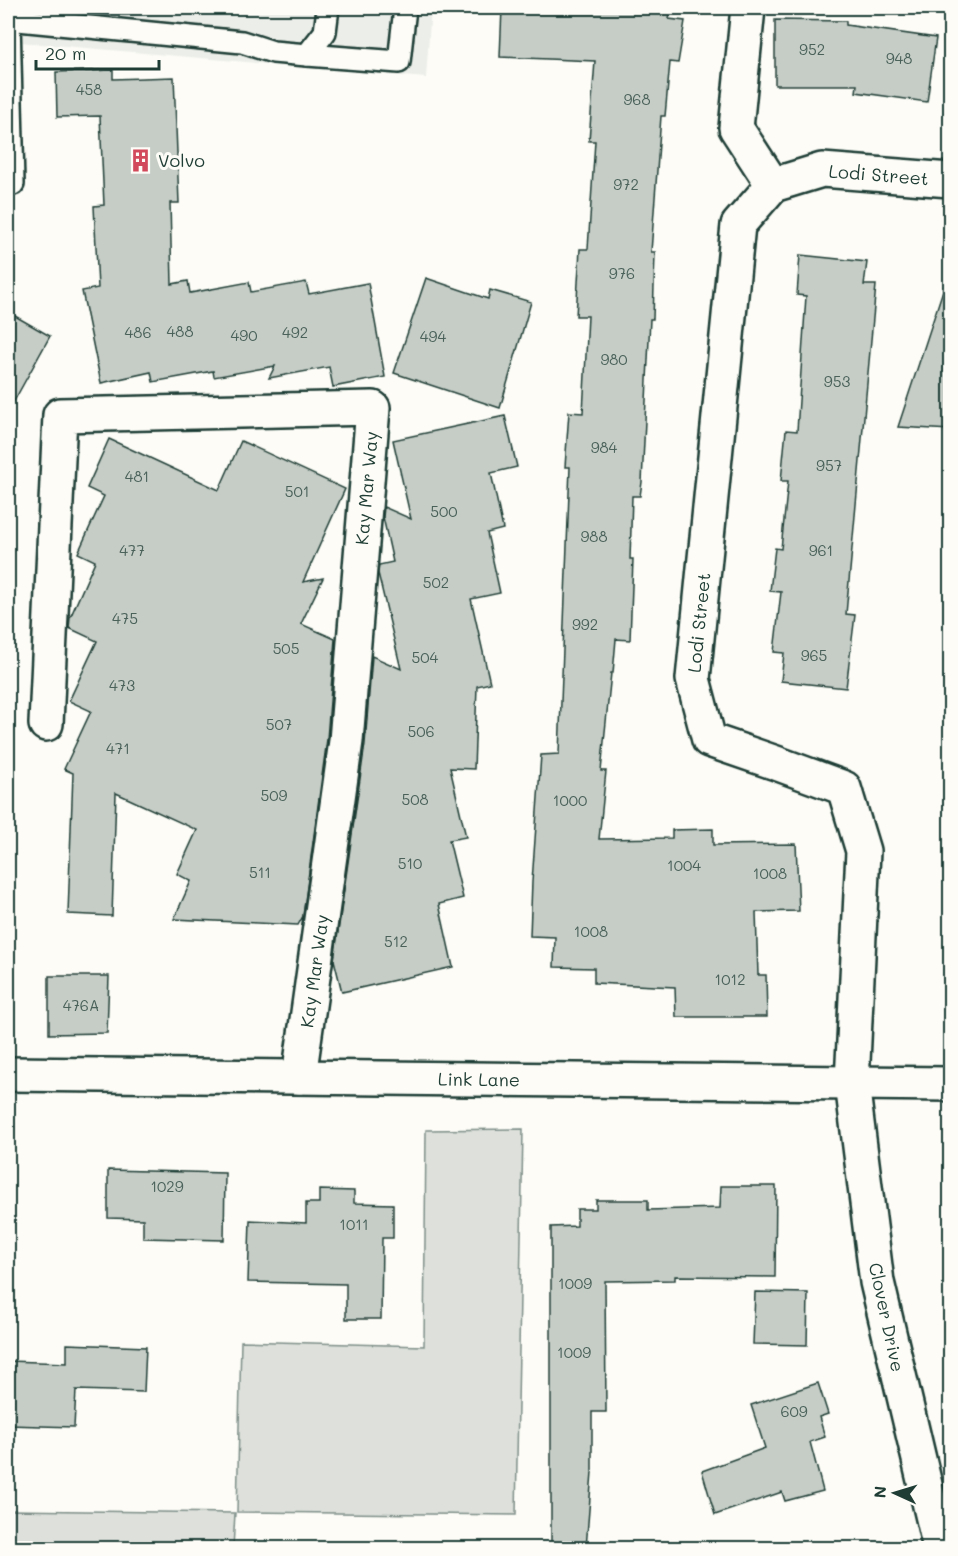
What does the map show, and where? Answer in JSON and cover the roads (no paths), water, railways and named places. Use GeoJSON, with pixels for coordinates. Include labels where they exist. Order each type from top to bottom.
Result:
{"type":"FeatureCollection","features":[{"type":"Feature","properties":{"kind":"street"},"geometry":{"type":"LineString","coordinates":[[748,8],[736,128],[773,185]]}},
{"type":"Feature","properties":{"kind":"street","name":"Lodi Street"},"geometry":{"type":"LineString","coordinates":[[852,1083],[863,851],[844,788],[709,740],[693,679],[738,225],[773,185],[822,170],[951,180]]}},
{"type":"Feature","properties":{"kind":"street","name":"Kay Mar Way"},"geometry":{"type":"LineString","coordinates":[[46,724],[60,415],[373,408],[346,741],[299,1077]]}},
{"type":"Feature","properties":{"kind":"street","name":"Link Lane"},"geometry":{"type":"LineString","coordinates":[[8,1074],[951,1084]]}},
{"type":"Feature","properties":{"kind":"street","name":"Clover Drive"},"geometry":{"type":"LineString","coordinates":[[852,1083],[877,1282],[940,1548]]}},
{"type":"Feature","properties":{"kind":"lane"},"geometry":{"type":"LineString","coordinates":[[306,55],[325,32],[328,8]]}},
{"type":"Feature","properties":{"kind":"lane"},"geometry":{"type":"LineString","coordinates":[[8,184],[13,184],[8,19],[242,42],[273,52],[399,62],[405,8]]}},
{"type":"Feature","properties":{"kind":"place","name":"Volvo"},"geometry":{"type":"Point","coordinates":[140,160]}}]}
